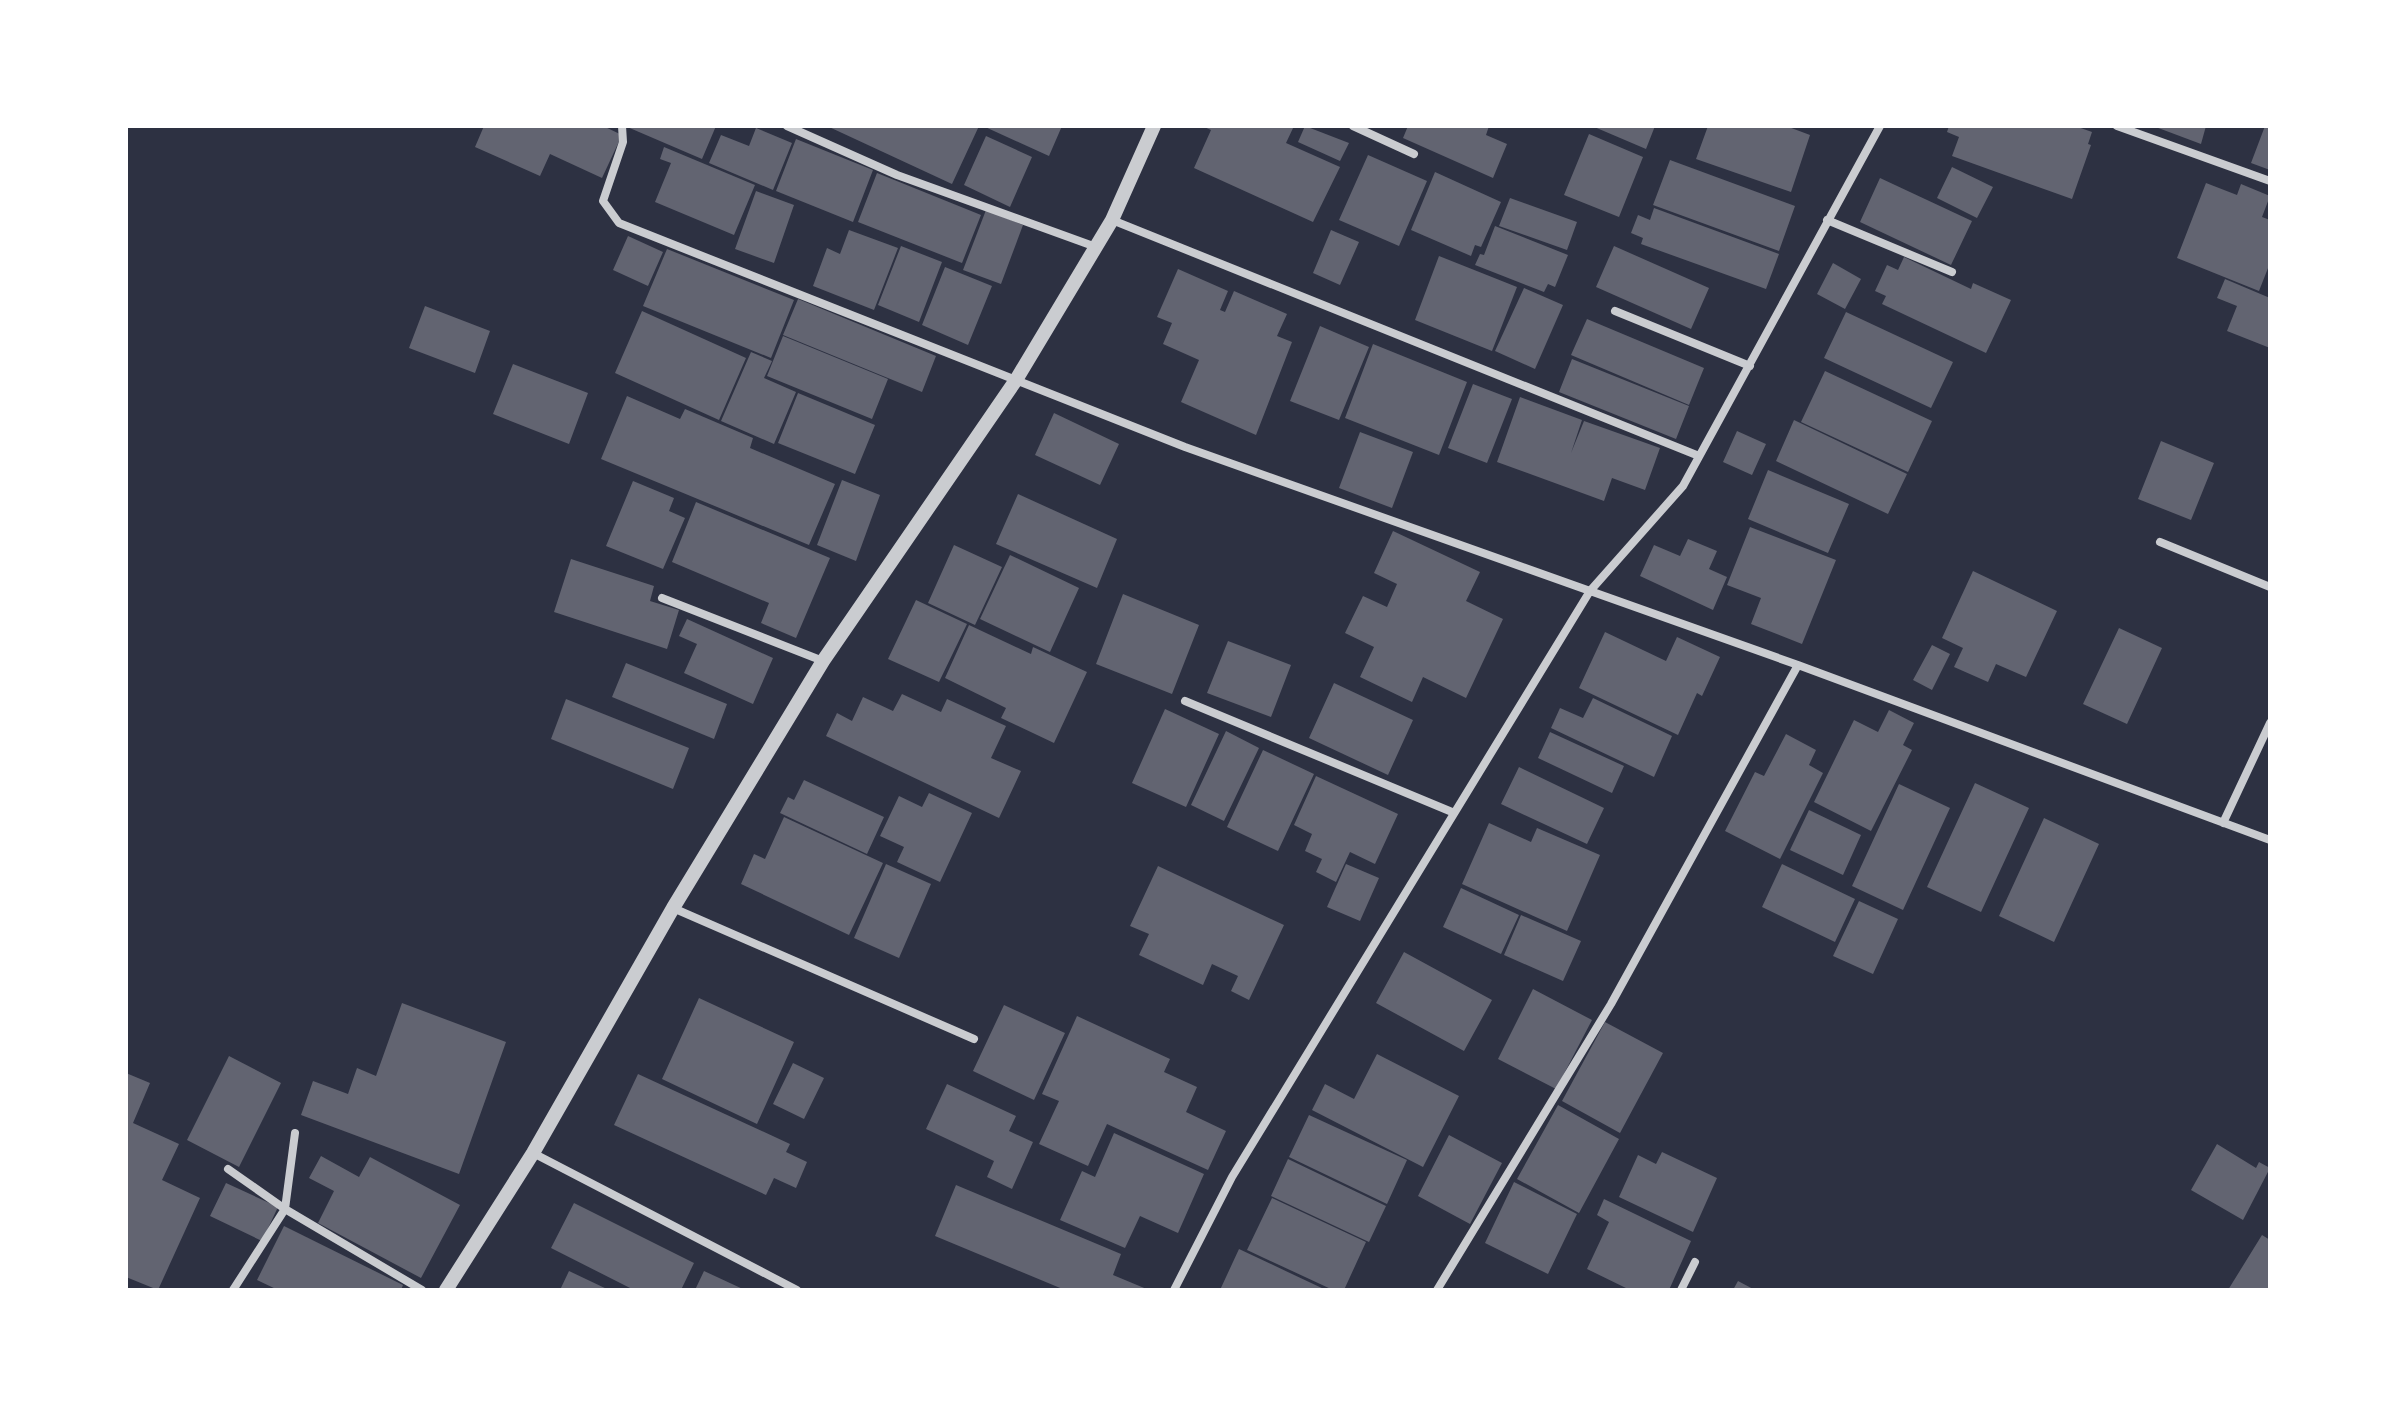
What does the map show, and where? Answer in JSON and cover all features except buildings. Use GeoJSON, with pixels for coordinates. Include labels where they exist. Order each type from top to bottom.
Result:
{"type":"FeatureCollection","features":[{"type":"Feature","properties":{"kind":"street"},"geometry":{"type":"LineString","coordinates":[[622,126],[623,142],[603,201],[619,223],[1185,447],[1798,665],[2270,840]]}},
{"type":"Feature","properties":{"kind":"street"},"geometry":{"type":"LineString","coordinates":[[787,126],[897,175],[1096,247]]}},
{"type":"Feature","properties":{"kind":"street"},"geometry":{"type":"LineString","coordinates":[[446,1290],[533,1153],[673,908],[823,661],[1016,380],[1112,220],[1154,126]]}},
{"type":"Feature","properties":{"kind":"street"},"geometry":{"type":"LineString","coordinates":[[1353,126],[1414,154]]}},
{"type":"Feature","properties":{"kind":"street"},"geometry":{"type":"LineString","coordinates":[[1174,1290],[1232,1177],[1452,812],[1590,591],[1683,486],[1880,126]]}},
{"type":"Feature","properties":{"kind":"street"},"geometry":{"type":"LineString","coordinates":[[2117,126],[2270,181]]}},
{"type":"Feature","properties":{"kind":"street"},"geometry":{"type":"LineString","coordinates":[[1112,220],[1699,456]]}},
{"type":"Feature","properties":{"kind":"street"},"geometry":{"type":"LineString","coordinates":[[1827,220],[1952,272]]}},
{"type":"Feature","properties":{"kind":"street"},"geometry":{"type":"LineString","coordinates":[[1615,311],[1750,366]]}},
{"type":"Feature","properties":{"kind":"street"},"geometry":{"type":"LineString","coordinates":[[2160,542],[2270,587]]}},
{"type":"Feature","properties":{"kind":"street"},"geometry":{"type":"LineString","coordinates":[[662,598],[823,661]]}},
{"type":"Feature","properties":{"kind":"street"},"geometry":{"type":"LineString","coordinates":[[1437,1290],[1611,1004],[1798,665]]}},
{"type":"Feature","properties":{"kind":"street"},"geometry":{"type":"LineString","coordinates":[[1185,701],[1452,812]]}},
{"type":"Feature","properties":{"kind":"street"},"geometry":{"type":"LineString","coordinates":[[2223,823],[2270,723]]}},
{"type":"Feature","properties":{"kind":"street"},"geometry":{"type":"LineString","coordinates":[[673,908],[974,1039]]}},
{"type":"Feature","properties":{"kind":"street"},"geometry":{"type":"LineString","coordinates":[[233,1290],[285,1209],[295,1133]]}},
{"type":"Feature","properties":{"kind":"street"},"geometry":{"type":"LineString","coordinates":[[533,1153],[797,1290]]}},
{"type":"Feature","properties":{"kind":"street"},"geometry":{"type":"LineString","coordinates":[[228,1169],[285,1209],[422,1290]]}},
{"type":"Feature","properties":{"kind":"street"},"geometry":{"type":"LineString","coordinates":[[1681,1290],[1695,1262]]}}]}
